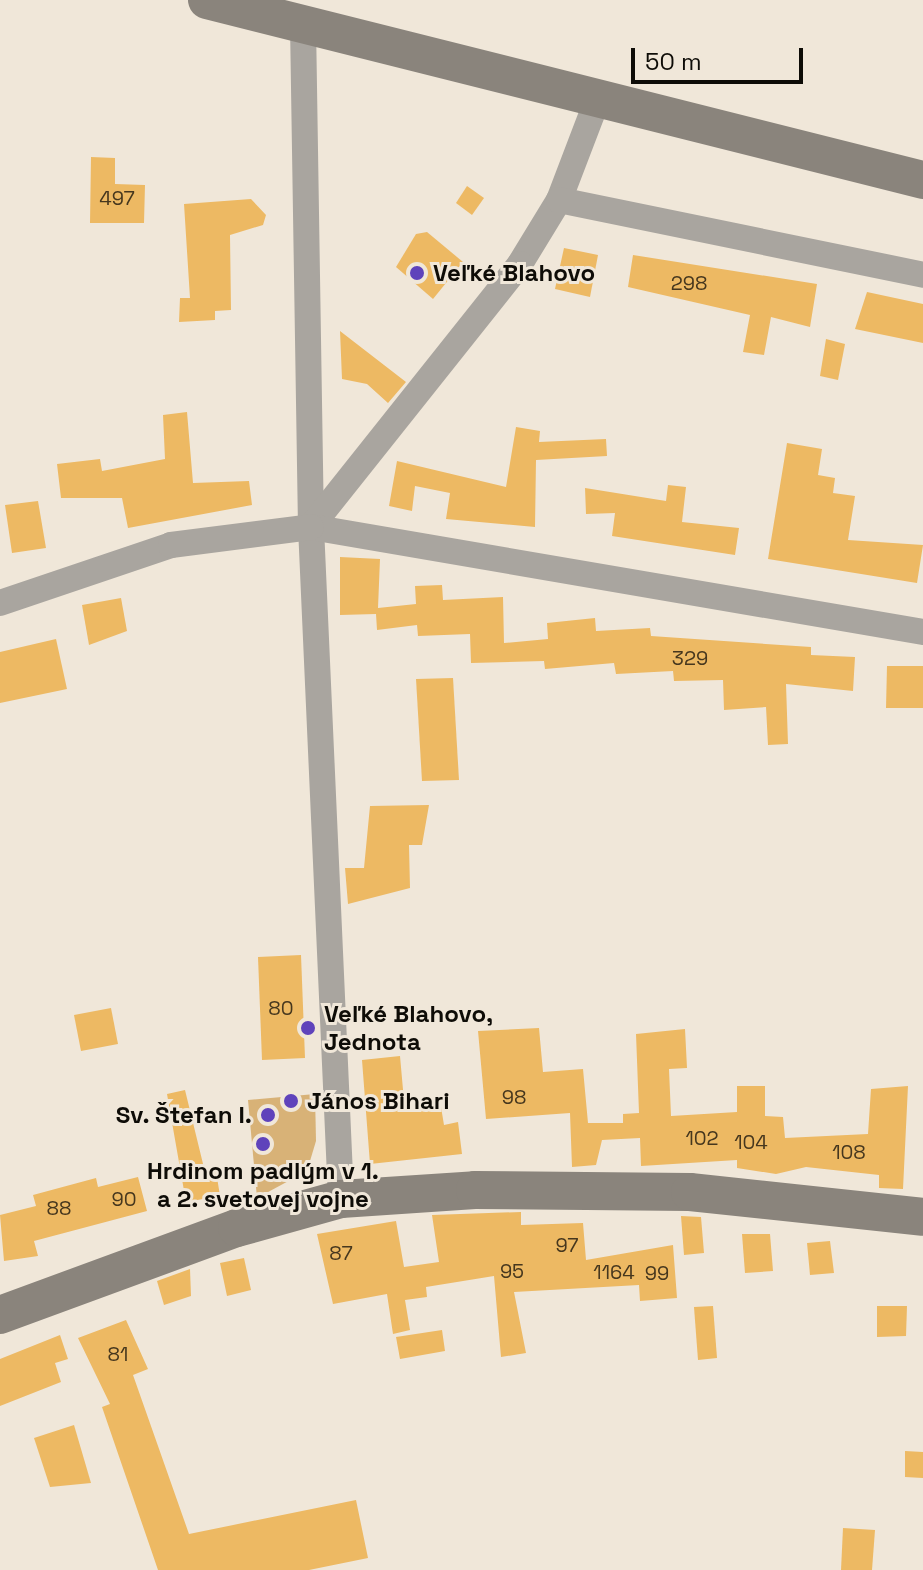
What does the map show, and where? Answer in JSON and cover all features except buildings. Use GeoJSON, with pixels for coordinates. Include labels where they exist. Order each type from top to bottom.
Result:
{"type":"FeatureCollection","features":[{"type":"Feature","properties":{"kind":"street"},"geometry":{"type":"LineString","coordinates":[[207,0],[302,12],[598,98],[923,180]]}},
{"type":"Feature","properties":{"kind":"street"},"geometry":{"type":"LineString","coordinates":[[302,12],[311,527],[341,1199]]}},
{"type":"Feature","properties":{"kind":"street"},"geometry":{"type":"LineString","coordinates":[[311,527],[437,373],[559,200],[598,98]]}},
{"type":"Feature","properties":{"kind":"street"},"geometry":{"type":"LineString","coordinates":[[559,200],[923,275]]}},
{"type":"Feature","properties":{"kind":"street"},"geometry":{"type":"LineString","coordinates":[[0,603],[171,545],[311,527],[923,632]]}},
{"type":"Feature","properties":{"kind":"street"},"geometry":{"type":"LineString","coordinates":[[0,1315],[237,1228],[341,1199],[475,1190],[690,1192],[923,1217]]}},
{"type":"Feature","properties":{"kind":"shaded area"},"geometry":{"type":"Polygon","coordinates":[[[315,1094],[316,1141],[307,1171],[257,1198],[248,1100],[315,1094]]]}},
{"type":"Feature","properties":{"kind":"place","name":"Veľké Blahovo"},"geometry":{"type":"Point","coordinates":[417,273]}},
{"type":"Feature","properties":{"kind":"place","name":"Veľké Blahovo, Jednota"},"geometry":{"type":"Point","coordinates":[308,1028]}},
{"type":"Feature","properties":{"kind":"place","name":"János Bihari"},"geometry":{"type":"Point","coordinates":[291,1101]}},
{"type":"Feature","properties":{"kind":"place","name":"Sv. Štefan I."},"geometry":{"type":"Point","coordinates":[268,1115]}},
{"type":"Feature","properties":{"kind":"place","name":"Hrdinom padlým v 1. a 2. svetovej vojne"},"geometry":{"type":"Point","coordinates":[263,1144]}}]}
